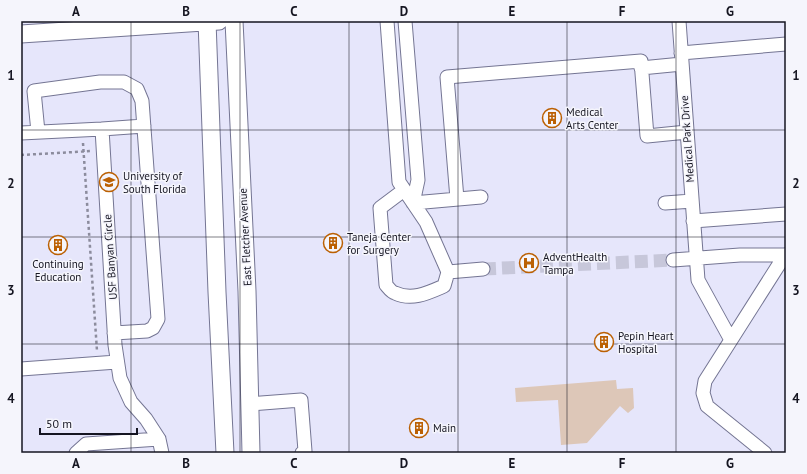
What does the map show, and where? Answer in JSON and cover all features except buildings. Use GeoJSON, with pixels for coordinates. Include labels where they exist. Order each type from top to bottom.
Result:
{"type":"FeatureCollection","features":[{"type":"Feature","properties":{"kind":"main road"},"geometry":{"type":"LineString","coordinates":[[21,34],[211,21],[217,300],[225,453]]}},
{"type":"Feature","properties":{"kind":"main road","name":"East Fletcher Avenue"},"geometry":{"type":"LineString","coordinates":[[234,21],[247,291],[251,453]]}},
{"type":"Feature","properties":{"kind":"street"},"geometry":{"type":"LineString","coordinates":[[387,21],[400,182],[426,222],[448,272],[444,286],[424,295],[409,297],[394,293],[386,285],[380,208],[404,190]]}},
{"type":"Feature","properties":{"kind":"street"},"geometry":{"type":"LineString","coordinates":[[405,21],[418,180],[413,203]]}},
{"type":"Feature","properties":{"kind":"street","name":"Medical Park Drive"},"geometry":{"type":"LineString","coordinates":[[679,21],[698,280],[731,340]]}},
{"type":"Feature","properties":{"kind":"street"},"geometry":{"type":"LineString","coordinates":[[641,68],[681,59],[786,44]]}},
{"type":"Feature","properties":{"kind":"street"},"geometry":{"type":"LineString","coordinates":[[458,199],[448,78],[641,62],[647,136],[687,132]]}},
{"type":"Feature","properties":{"kind":"street"},"geometry":{"type":"LineString","coordinates":[[38,132],[28,91],[100,82],[124,82],[137,89],[142,100],[158,319],[153,328],[147,331],[114,333]]}},
{"type":"Feature","properties":{"kind":"street"},"geometry":{"type":"LineString","coordinates":[[21,133],[144,126]]}},
{"type":"Feature","properties":{"kind":"street","name":"USF Banyan Circle"},"geometry":{"type":"LineString","coordinates":[[102,129],[117,362],[120,378],[131,402],[146,419],[159,439],[162,453]]}},
{"type":"Feature","properties":{"kind":"street"},"geometry":{"type":"LineString","coordinates":[[413,203],[481,197]]}},
{"type":"Feature","properties":{"kind":"street"},"geometry":{"type":"LineString","coordinates":[[664,203],[692,201]]}},
{"type":"Feature","properties":{"kind":"street"},"geometry":{"type":"LineString","coordinates":[[694,221],[786,214]]}},
{"type":"Feature","properties":{"kind":"street"},"geometry":{"type":"LineString","coordinates":[[673,260],[740,255],[786,255]]}},
{"type":"Feature","properties":{"kind":"street"},"geometry":{"type":"LineString","coordinates":[[765,453],[707,406],[703,393],[705,381],[786,255]]}},
{"type":"Feature","properties":{"kind":"street"},"geometry":{"type":"LineString","coordinates":[[448,272],[483,269]]}},
{"type":"Feature","properties":{"kind":"street"},"geometry":{"type":"LineString","coordinates":[[21,369],[117,362]]}},
{"type":"Feature","properties":{"kind":"street"},"geometry":{"type":"LineString","coordinates":[[249,404],[301,400],[305,451],[302,453]]}},
{"type":"Feature","properties":{"kind":"street"},"geometry":{"type":"LineString","coordinates":[[76,453],[86,444],[159,439]]}},
{"type":"Feature","properties":{"kind":"path"},"geometry":{"type":"LineString","coordinates":[[82,130],[98,364]]}},
{"type":"Feature","properties":{"kind":"path"},"geometry":{"type":"LineString","coordinates":[[21,156],[103,151]]}},
{"type":"Feature","properties":{"kind":"shaded area"},"geometry":{"type":"Polygon","coordinates":[[[616,380],[617,389],[633,388],[634,408],[628,413],[620,406],[587,443],[561,445],[558,400],[516,402],[515,388],[616,380]]]}},
{"type":"Feature","properties":{"kind":"tunnel"},"geometry":{"type":"LineString","coordinates":[[483,269],[673,260]]}},
{"type":"Feature","properties":{"kind":"place","name":"Medical Arts Center"},"geometry":{"type":"Point","coordinates":[552,118]}},
{"type":"Feature","properties":{"kind":"place","name":"University of South Florida"},"geometry":{"type":"Point","coordinates":[109,182]}},
{"type":"Feature","properties":{"kind":"place","name":"Taneja Center for Surgery"},"geometry":{"type":"Point","coordinates":[333,243]}},
{"type":"Feature","properties":{"kind":"place","name":"Continuing Education"},"geometry":{"type":"Point","coordinates":[58,245]}},
{"type":"Feature","properties":{"kind":"place","name":"AdventHealth Tampa"},"geometry":{"type":"Point","coordinates":[529,263]}},
{"type":"Feature","properties":{"kind":"place","name":"Pepin Heart Hospital"},"geometry":{"type":"Point","coordinates":[604,342]}},
{"type":"Feature","properties":{"kind":"place","name":"Main"},"geometry":{"type":"Point","coordinates":[419,428]}}]}
